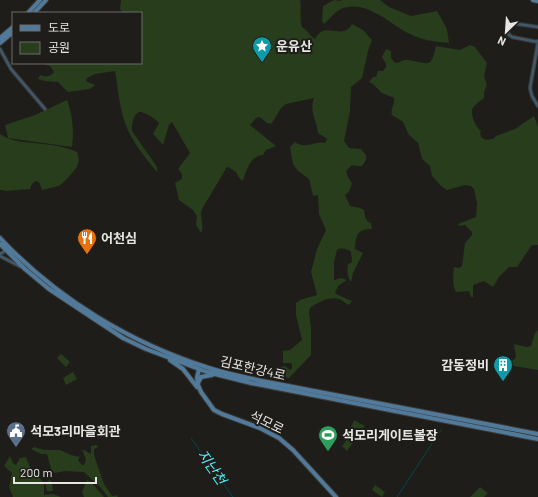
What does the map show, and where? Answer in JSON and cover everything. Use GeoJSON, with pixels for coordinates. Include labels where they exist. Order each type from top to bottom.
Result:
{"type":"FeatureCollection","features":[{"type":"Feature","properties":{"kind":"street"},"geometry":{"type":"LineString","coordinates":[[29,12],[40,0]]}},
{"type":"Feature","properties":{"kind":"street"},"geometry":{"type":"LineString","coordinates":[[35,12],[46,0]]}},
{"type":"Feature","properties":{"kind":"street"},"geometry":{"type":"LineString","coordinates":[[533,0],[538,1]]}},
{"type":"Feature","properties":{"kind":"street"},"geometry":{"type":"LineString","coordinates":[[538,27],[511,23],[508,34],[512,37],[538,42],[530,88],[532,96],[538,106]]}},
{"type":"Feature","properties":{"kind":"street"},"geometry":{"type":"LineString","coordinates":[[0,38],[12,28]]}},
{"type":"Feature","properties":{"kind":"street"},"geometry":{"type":"LineString","coordinates":[[0,43],[12,33]]}},
{"type":"Feature","properties":{"kind":"street"},"geometry":{"type":"LineString","coordinates":[[0,50],[11,69],[45,109]]}},
{"type":"Feature","properties":{"kind":"street","name":"김포한강4로"},"geometry":{"type":"LineString","coordinates":[[0,238],[25,269],[61,298],[134,344],[199,369],[251,383],[538,438]]}},
{"type":"Feature","properties":{"kind":"street","name":"김포한강4로"},"geometry":{"type":"LineString","coordinates":[[0,244],[63,294],[123,332],[162,350],[205,367],[262,381],[538,434]]}},
{"type":"Feature","properties":{"kind":"street"},"geometry":{"type":"LineString","coordinates":[[0,255],[9,250]]}},
{"type":"Feature","properties":{"kind":"street"},"geometry":{"type":"LineString","coordinates":[[0,255],[25,269]]}},
{"type":"Feature","properties":{"kind":"street"},"geometry":{"type":"LineString","coordinates":[[165,356],[183,369],[200,392]]}},
{"type":"Feature","properties":{"kind":"street","name":"석모로"},"geometry":{"type":"LineString","coordinates":[[199,369],[197,378],[200,392],[210,406],[218,412],[260,428],[285,442],[336,497]]}},
{"type":"Feature","properties":{"kind":"street"},"geometry":{"type":"LineString","coordinates":[[198,385],[201,377],[207,375],[217,375]]}},
{"type":"Feature","properties":{"kind":"green space"},"geometry":{"type":"Polygon","coordinates":[[[121,0],[300,0],[302,27],[315,39],[319,33],[328,30],[343,31],[348,29],[352,24],[363,30],[372,40],[362,78],[351,87],[350,111],[344,141],[349,148],[361,149],[366,155],[366,160],[362,166],[352,165],[346,171],[352,184],[349,192],[345,195],[350,206],[364,210],[365,217],[368,222],[371,223],[372,229],[363,230],[358,234],[355,249],[363,253],[353,273],[351,282],[347,271],[348,264],[352,262],[351,252],[344,249],[337,250],[334,262],[334,280],[341,278],[347,280],[338,286],[335,293],[352,301],[349,305],[333,298],[310,308],[311,355],[289,378],[277,376],[278,368],[285,366],[290,370],[292,368],[292,364],[283,363],[283,351],[290,350],[302,340],[296,315],[296,303],[300,300],[317,295],[311,272],[317,249],[326,230],[319,214],[318,195],[313,196],[309,179],[298,171],[293,164],[290,147],[295,142],[307,145],[321,142],[325,143],[327,140],[318,133],[312,108],[314,98],[286,104],[281,108],[271,124],[267,123],[260,117],[256,118],[250,125],[276,146],[266,150],[263,155],[252,161],[247,168],[243,181],[239,178],[236,172],[227,167],[202,209],[201,233],[196,225],[197,216],[193,210],[179,200],[175,183],[182,179],[182,174],[178,169],[190,153],[172,122],[169,125],[163,145],[153,134],[159,123],[155,119],[147,114],[139,112],[133,120],[132,131],[157,167],[157,172],[139,149],[125,123],[121,110],[115,71],[95,74],[87,78],[86,81],[95,85],[90,89],[68,92],[58,82],[38,79],[40,75],[48,76],[54,72],[50,66],[43,64],[142,64],[142,12],[122,12],[120,9],[121,0]]]}},
{"type":"Feature","properties":{"kind":"green space"},"geometry":{"type":"Polygon","coordinates":[[[334,0],[380,0],[389,7],[411,16],[437,11],[447,29],[449,43],[414,36],[378,14],[361,7],[352,6],[340,9],[324,24],[322,21],[323,6],[334,0]]]}},
{"type":"Feature","properties":{"kind":"green space"},"geometry":{"type":"Polygon","coordinates":[[[470,45],[475,47],[487,63],[484,76],[487,85],[484,92],[484,98],[475,105],[472,110],[473,119],[481,131],[480,134],[482,138],[486,140],[493,139],[496,136],[515,129],[534,116],[538,127],[538,245],[532,245],[517,267],[509,267],[499,277],[493,287],[484,281],[473,285],[473,297],[471,297],[469,291],[456,292],[453,277],[454,267],[459,268],[462,266],[465,243],[472,235],[472,232],[465,225],[459,226],[458,224],[476,217],[477,203],[474,189],[471,186],[465,185],[447,190],[441,186],[432,176],[430,166],[422,159],[418,143],[409,135],[403,122],[392,115],[394,98],[382,93],[369,82],[373,77],[376,77],[378,71],[383,71],[386,67],[382,57],[386,49],[391,51],[391,58],[395,63],[406,60],[427,63],[432,59],[436,46],[460,50],[470,45]]]}},
{"type":"Feature","properties":{"kind":"green space"},"geometry":{"type":"Polygon","coordinates":[[[67,100],[71,112],[73,135],[72,147],[8,138],[5,125],[35,115],[67,100]]]}},
{"type":"Feature","properties":{"kind":"green space"},"geometry":{"type":"Polygon","coordinates":[[[0,134],[16,141],[56,146],[77,152],[79,160],[77,167],[59,186],[42,190],[39,182],[36,181],[32,184],[30,189],[7,191],[0,190],[0,134]]]}},
{"type":"Feature","properties":{"kind":"green space"},"geometry":{"type":"Polygon","coordinates":[[[538,330],[538,370],[514,366],[511,362],[516,357],[514,344],[527,347],[531,346],[535,333],[538,330]]]}},
{"type":"Feature","properties":{"kind":"green space"},"geometry":{"type":"Polygon","coordinates":[[[61,354],[70,362],[66,367],[57,358],[61,354]]]}},
{"type":"Feature","properties":{"kind":"green space"},"geometry":{"type":"Polygon","coordinates":[[[73,372],[77,379],[66,385],[63,378],[73,372]]]}},
{"type":"Feature","properties":{"kind":"green space"},"geometry":{"type":"Polygon","coordinates":[[[354,420],[365,426],[347,451],[342,446],[349,437],[346,433],[354,420]]]}},
{"type":"Feature","properties":{"kind":"green space"},"geometry":{"type":"Polygon","coordinates":[[[97,445],[98,447],[94,449],[94,455],[104,484],[112,496],[117,495],[118,497],[108,497],[84,472],[65,471],[55,473],[51,469],[47,454],[41,454],[31,449],[34,447],[44,450],[60,450],[80,457],[78,460],[82,465],[84,465],[86,460],[82,449],[91,454],[91,446],[97,445]]]}},
{"type":"Feature","properties":{"kind":"green space"},"geometry":{"type":"Polygon","coordinates":[[[10,456],[13,463],[16,465],[20,458],[26,457],[30,467],[44,483],[44,495],[53,494],[61,497],[13,497],[9,487],[12,473],[4,466],[10,456]]]}},
{"type":"Feature","properties":{"kind":"green space"},"geometry":{"type":"Polygon","coordinates":[[[50,480],[53,491],[47,491],[45,483],[50,480]]]}},
{"type":"Feature","properties":{"kind":"green space"},"geometry":{"type":"Polygon","coordinates":[[[87,480],[91,482],[104,497],[84,497],[82,492],[87,480]]]}},
{"type":"Feature","properties":{"kind":"green space"},"geometry":{"type":"Polygon","coordinates":[[[375,485],[385,492],[382,497],[372,490],[375,485]]]}},
{"type":"Feature","properties":{"kind":"green space"},"geometry":{"type":"Polygon","coordinates":[[[480,487],[488,493],[484,497],[470,497],[480,487]]]}},
{"type":"Feature","properties":{"kind":"waterway"},"geometry":{"type":"LineString","coordinates":[[397,497],[441,430]]}},
{"type":"Feature","properties":{"kind":"waterway","name":"지난천"},"geometry":{"type":"LineString","coordinates":[[191,438],[233,497]]}},
{"type":"Feature","properties":{"kind":"place","name":"운유산"},"geometry":{"type":"Point","coordinates":[262,63]}},
{"type":"Feature","properties":{"kind":"place","name":"어천심"},"geometry":{"type":"Point","coordinates":[87,255]}},
{"type":"Feature","properties":{"kind":"place","name":"감동정비"},"geometry":{"type":"Point","coordinates":[503,382]}},
{"type":"Feature","properties":{"kind":"place","name":"석모3리마을회관"},"geometry":{"type":"Point","coordinates":[16,448]}},
{"type":"Feature","properties":{"kind":"place","name":"석모리게이트볼장"},"geometry":{"type":"Point","coordinates":[328,452]}}]}
